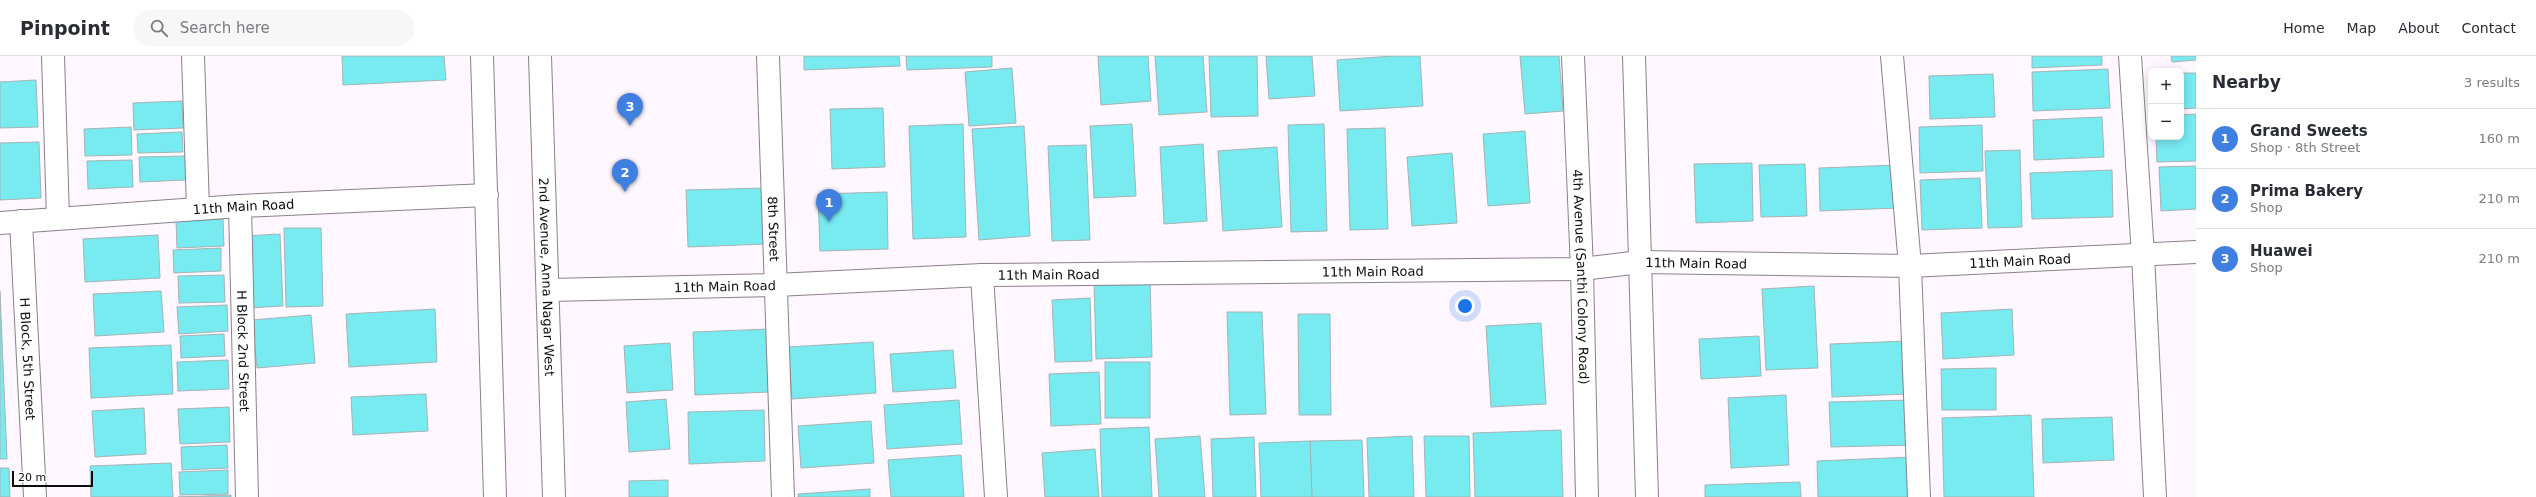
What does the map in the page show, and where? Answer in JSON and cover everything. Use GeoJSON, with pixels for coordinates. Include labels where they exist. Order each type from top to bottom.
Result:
{"type":"FeatureCollection","features":[{"type":"Feature","properties":{"kind":"street"},"geometry":{"type":"LineString","coordinates":[[53,56],[58,218]]}},
{"type":"Feature","properties":{"kind":"street"},"geometry":{"type":"LineString","coordinates":[[193,56],[198,208]]}},
{"type":"Feature","properties":{"kind":"street"},"geometry":{"type":"LineString","coordinates":[[482,56],[488,195],[495,497]]}},
{"type":"Feature","properties":{"kind":"street","name":"2nd Avenue, Anna Nagar West"},"geometry":{"type":"LineString","coordinates":[[540,56],[554,497]]}},
{"type":"Feature","properties":{"kind":"street","name":"8th Street"},"geometry":{"type":"LineString","coordinates":[[768,56],[783,497]]}},
{"type":"Feature","properties":{"kind":"street","name":"4th Avenue (Santhi Colony Road)"},"geometry":{"type":"LineString","coordinates":[[1573,56],[1582,269],[1587,497]]}},
{"type":"Feature","properties":{"kind":"street"},"geometry":{"type":"LineString","coordinates":[[1634,56],[1647,497]]}},
{"type":"Feature","properties":{"kind":"street"},"geometry":{"type":"LineString","coordinates":[[1892,56],[1910,266],[1919,497]]}},
{"type":"Feature","properties":{"kind":"street"},"geometry":{"type":"LineString","coordinates":[[2130,56],[2144,255],[2154,497]]}},
{"type":"Feature","properties":{"kind":"street","name":"11th Main Road"},"geometry":{"type":"LineString","coordinates":[[0,223],[198,208],[488,195]]}},
{"type":"Feature","properties":{"kind":"street","name":"H Block 2nd Street"},"geometry":{"type":"LineString","coordinates":[[240,206],[247,497]]}},
{"type":"Feature","properties":{"kind":"street","name":"H Block, 5th Street"},"geometry":{"type":"LineString","coordinates":[[21,221],[35,497]]}},
{"type":"Feature","properties":{"kind":"street","name":"11th Main Road"},"geometry":{"type":"LineString","coordinates":[[548,290],[776,285],[982,275],[1582,269],[1640,262],[1910,266],[2196,252]]}},
{"type":"Feature","properties":{"kind":"street"},"geometry":{"type":"LineString","coordinates":[[982,275],[996,497]]}},
{"type":"Feature","properties":{"kind":"building"},"geometry":{"type":"Polygon","coordinates":[[[342,56],[444,56],[446,80],[343,85],[342,56]]]}},
{"type":"Feature","properties":{"kind":"building"},"geometry":{"type":"Polygon","coordinates":[[[804,56],[899,56],[900,66],[804,70],[804,56]]]}},
{"type":"Feature","properties":{"kind":"building"},"geometry":{"type":"Polygon","coordinates":[[[906,56],[992,56],[992,67],[907,70],[906,56]]]}},
{"type":"Feature","properties":{"kind":"building"},"geometry":{"type":"Polygon","coordinates":[[[1098,56],[1148,56],[1151,101],[1101,105],[1098,56]]]}},
{"type":"Feature","properties":{"kind":"building"},"geometry":{"type":"Polygon","coordinates":[[[1155,56],[1203,56],[1207,112],[1159,115],[1155,56]]]}},
{"type":"Feature","properties":{"kind":"building"},"geometry":{"type":"Polygon","coordinates":[[[1209,56],[1257,56],[1258,116],[1211,117],[1209,56]]]}},
{"type":"Feature","properties":{"kind":"building"},"geometry":{"type":"Polygon","coordinates":[[[1266,56],[1312,56],[1315,96],[1269,99],[1266,56]]]}},
{"type":"Feature","properties":{"kind":"building"},"geometry":{"type":"Polygon","coordinates":[[[1392,56],[1420,56],[1423,106],[1340,111],[1337,60],[1392,56]]]}},
{"type":"Feature","properties":{"kind":"building"},"geometry":{"type":"Polygon","coordinates":[[[1520,56],[1559,56],[1563,111],[1525,114],[1520,56]]]}},
{"type":"Feature","properties":{"kind":"building"},"geometry":{"type":"Polygon","coordinates":[[[2032,56],[2102,56],[2102,65],[2032,68],[2032,56]]]}},
{"type":"Feature","properties":{"kind":"building"},"geometry":{"type":"Polygon","coordinates":[[[2171,56],[2196,56],[2196,60],[2172,62],[2171,56]]]}},
{"type":"Feature","properties":{"kind":"building"},"geometry":{"type":"Polygon","coordinates":[[[1012,68],[1016,123],[969,126],[965,72],[1012,68]]]}},
{"type":"Feature","properties":{"kind":"building"},"geometry":{"type":"Polygon","coordinates":[[[2108,69],[2110,108],[2033,111],[2032,72],[2108,69]]]}},
{"type":"Feature","properties":{"kind":"building"},"geometry":{"type":"Polygon","coordinates":[[[2184,73],[2196,73],[2196,108],[2184,109],[2184,73]]]}},
{"type":"Feature","properties":{"kind":"building"},"geometry":{"type":"Polygon","coordinates":[[[1993,74],[1995,117],[1930,119],[1929,76],[1993,74]]]}},
{"type":"Feature","properties":{"kind":"building"},"geometry":{"type":"Polygon","coordinates":[[[36,80],[38,127],[0,128],[0,82],[36,80]]]}},
{"type":"Feature","properties":{"kind":"building"},"geometry":{"type":"Polygon","coordinates":[[[182,101],[183,128],[134,130],[133,103],[182,101]]]}},
{"type":"Feature","properties":{"kind":"building"},"geometry":{"type":"Polygon","coordinates":[[[883,108],[885,167],[832,169],[830,109],[883,108]]]}},
{"type":"Feature","properties":{"kind":"building"},"geometry":{"type":"Polygon","coordinates":[[[2196,114],[2196,161],[2157,162],[2156,140],[2184,140],[2184,115],[2196,114]]]}},
{"type":"Feature","properties":{"kind":"building"},"geometry":{"type":"Polygon","coordinates":[[[2102,117],[2104,157],[2034,160],[2033,120],[2102,117]]]}},
{"type":"Feature","properties":{"kind":"building"},"geometry":{"type":"Polygon","coordinates":[[[963,124],[966,237],[913,239],[909,126],[963,124]]]}},
{"type":"Feature","properties":{"kind":"building"},"geometry":{"type":"Polygon","coordinates":[[[1132,124],[1136,196],[1094,198],[1090,126],[1132,124]]]}},
{"type":"Feature","properties":{"kind":"building"},"geometry":{"type":"Polygon","coordinates":[[[1324,124],[1327,231],[1291,232],[1288,125],[1324,124]]]}},
{"type":"Feature","properties":{"kind":"building"},"geometry":{"type":"Polygon","coordinates":[[[1982,125],[1983,171],[1920,173],[1919,127],[1982,125]]]}},
{"type":"Feature","properties":{"kind":"building"},"geometry":{"type":"Polygon","coordinates":[[[1024,126],[1030,236],[979,240],[972,129],[1024,126]]]}},
{"type":"Feature","properties":{"kind":"building"},"geometry":{"type":"Polygon","coordinates":[[[131,127],[132,155],[85,156],[84,129],[131,127]]]}},
{"type":"Feature","properties":{"kind":"building"},"geometry":{"type":"Polygon","coordinates":[[[1385,128],[1388,229],[1350,230],[1347,129],[1385,128]]]}},
{"type":"Feature","properties":{"kind":"building"},"geometry":{"type":"Polygon","coordinates":[[[1525,131],[1530,203],[1488,206],[1483,134],[1525,131]]]}},
{"type":"Feature","properties":{"kind":"building"},"geometry":{"type":"Polygon","coordinates":[[[182,132],[183,152],[138,153],[137,134],[182,132]]]}},
{"type":"Feature","properties":{"kind":"building"},"geometry":{"type":"Polygon","coordinates":[[[39,142],[41,198],[0,200],[0,143],[39,142]]]}},
{"type":"Feature","properties":{"kind":"building"},"geometry":{"type":"Polygon","coordinates":[[[1203,144],[1207,221],[1164,224],[1160,147],[1203,144]]]}},
{"type":"Feature","properties":{"kind":"building"},"geometry":{"type":"Polygon","coordinates":[[[1086,145],[1090,240],[1052,241],[1048,146],[1086,145]]]}},
{"type":"Feature","properties":{"kind":"building"},"geometry":{"type":"Polygon","coordinates":[[[1277,147],[1282,227],[1223,231],[1218,151],[1277,147]]]}},
{"type":"Feature","properties":{"kind":"building"},"geometry":{"type":"Polygon","coordinates":[[[2020,150],[2022,227],[1988,228],[1985,151],[2020,150]]]}},
{"type":"Feature","properties":{"kind":"building"},"geometry":{"type":"Polygon","coordinates":[[[1452,153],[1457,223],[1412,226],[1407,157],[1452,153]]]}},
{"type":"Feature","properties":{"kind":"building"},"geometry":{"type":"Polygon","coordinates":[[[185,156],[186,180],[140,182],[139,157],[185,156]]]}},
{"type":"Feature","properties":{"kind":"building"},"geometry":{"type":"Polygon","coordinates":[[[132,160],[133,187],[88,189],[87,161],[132,160]]]}},
{"type":"Feature","properties":{"kind":"building"},"geometry":{"type":"Polygon","coordinates":[[[1752,163],[1753,221],[1696,223],[1694,164],[1752,163]]]}},
{"type":"Feature","properties":{"kind":"building"},"geometry":{"type":"Polygon","coordinates":[[[1805,164],[1807,216],[1761,217],[1759,165],[1805,164]]]}},
{"type":"Feature","properties":{"kind":"building"},"geometry":{"type":"Polygon","coordinates":[[[1898,165],[1899,208],[1820,211],[1819,168],[1898,165]]]}},
{"type":"Feature","properties":{"kind":"building"},"geometry":{"type":"Polygon","coordinates":[[[2196,166],[2196,209],[2161,211],[2159,167],[2196,166]]]}},
{"type":"Feature","properties":{"kind":"building"},"geometry":{"type":"Polygon","coordinates":[[[2112,170],[2113,217],[2032,219],[2030,173],[2112,170]]]}},
{"type":"Feature","properties":{"kind":"building"},"geometry":{"type":"Polygon","coordinates":[[[1980,178],[1982,228],[1922,230],[1920,180],[1980,178]]]}},
{"type":"Feature","properties":{"kind":"building"},"geometry":{"type":"Polygon","coordinates":[[[766,188],[767,244],[688,247],[686,190],[766,188]]]}},
{"type":"Feature","properties":{"kind":"building"},"geometry":{"type":"Polygon","coordinates":[[[887,192],[888,249],[820,251],[818,194],[887,192]]]}},
{"type":"Feature","properties":{"kind":"building"},"geometry":{"type":"Polygon","coordinates":[[[223,219],[224,246],[177,248],[176,221],[223,219]]]}},
{"type":"Feature","properties":{"kind":"building"},"geometry":{"type":"Polygon","coordinates":[[[284,228],[321,228],[323,306],[286,307],[284,228]]]}},
{"type":"Feature","properties":{"kind":"building"},"geometry":{"type":"Polygon","coordinates":[[[280,234],[283,306],[248,308],[245,236],[280,234]]]}},
{"type":"Feature","properties":{"kind":"building"},"geometry":{"type":"Polygon","coordinates":[[[158,235],[160,278],[85,282],[83,239],[158,235]]]}},
{"type":"Feature","properties":{"kind":"building"},"geometry":{"type":"Polygon","coordinates":[[[221,248],[221,271],[174,273],[173,250],[221,248]]]}},
{"type":"Feature","properties":{"kind":"building"},"geometry":{"type":"Polygon","coordinates":[[[224,275],[225,302],[179,303],[178,276],[224,275]]]}},
{"type":"Feature","properties":{"kind":"building"},"geometry":{"type":"Polygon","coordinates":[[[1150,278],[1152,357],[1096,359],[1094,279],[1150,278]]]}},
{"type":"Feature","properties":{"kind":"building"},"geometry":{"type":"Polygon","coordinates":[[[1814,286],[1818,368],[1766,370],[1762,289],[1814,286]]]}},
{"type":"Feature","properties":{"kind":"building"},"geometry":{"type":"Polygon","coordinates":[[[0,291],[7,459],[0,459],[0,291]]]}},
{"type":"Feature","properties":{"kind":"building"},"geometry":{"type":"Polygon","coordinates":[[[161,291],[164,332],[95,336],[93,294],[161,291]]]}},
{"type":"Feature","properties":{"kind":"building"},"geometry":{"type":"Polygon","coordinates":[[[1090,298],[1092,361],[1055,362],[1052,300],[1090,298]]]}},
{"type":"Feature","properties":{"kind":"building"},"geometry":{"type":"Polygon","coordinates":[[[227,305],[228,331],[179,334],[177,307],[227,305]]]}},
{"type":"Feature","properties":{"kind":"building"},"geometry":{"type":"Polygon","coordinates":[[[435,309],[437,362],[349,367],[346,314],[435,309]]]}},
{"type":"Feature","properties":{"kind":"building"},"geometry":{"type":"Polygon","coordinates":[[[2012,309],[2014,355],[1943,359],[1941,313],[2012,309]]]}},
{"type":"Feature","properties":{"kind":"building"},"geometry":{"type":"Polygon","coordinates":[[[1227,312],[1262,312],[1266,414],[1230,415],[1227,312]]]}},
{"type":"Feature","properties":{"kind":"building"},"geometry":{"type":"Polygon","coordinates":[[[1298,314],[1330,314],[1331,415],[1299,415],[1298,314]]]}},
{"type":"Feature","properties":{"kind":"building"},"geometry":{"type":"Polygon","coordinates":[[[311,315],[315,363],[257,368],[252,320],[311,315]]]}},
{"type":"Feature","properties":{"kind":"building"},"geometry":{"type":"Polygon","coordinates":[[[1541,323],[1546,404],[1491,407],[1486,326],[1541,323]]]}},
{"type":"Feature","properties":{"kind":"building"},"geometry":{"type":"Polygon","coordinates":[[[769,329],[771,392],[695,395],[693,332],[769,329]]]}},
{"type":"Feature","properties":{"kind":"building"},"geometry":{"type":"Polygon","coordinates":[[[224,334],[225,356],[181,358],[180,336],[224,334]]]}},
{"type":"Feature","properties":{"kind":"building"},"geometry":{"type":"Polygon","coordinates":[[[1759,336],[1761,376],[1701,379],[1699,339],[1759,336]]]}},
{"type":"Feature","properties":{"kind":"building"},"geometry":{"type":"Polygon","coordinates":[[[1906,341],[1908,394],[1832,397],[1830,344],[1906,341]]]}},
{"type":"Feature","properties":{"kind":"building"},"geometry":{"type":"Polygon","coordinates":[[[873,342],[876,393],[792,399],[788,347],[873,342]]]}},
{"type":"Feature","properties":{"kind":"building"},"geometry":{"type":"Polygon","coordinates":[[[670,343],[673,390],[627,393],[624,346],[670,343]]]}},
{"type":"Feature","properties":{"kind":"building"},"geometry":{"type":"Polygon","coordinates":[[[171,345],[173,394],[91,398],[89,348],[171,345]]]}},
{"type":"Feature","properties":{"kind":"building"},"geometry":{"type":"Polygon","coordinates":[[[953,350],[956,388],[893,392],[890,354],[953,350]]]}},
{"type":"Feature","properties":{"kind":"building"},"geometry":{"type":"Polygon","coordinates":[[[228,360],[229,389],[178,391],[177,362],[228,360]]]}},
{"type":"Feature","properties":{"kind":"building"},"geometry":{"type":"Polygon","coordinates":[[[1105,362],[1150,362],[1150,418],[1105,418],[1105,362]]]}},
{"type":"Feature","properties":{"kind":"building"},"geometry":{"type":"Polygon","coordinates":[[[1996,368],[1996,410],[1942,410],[1941,369],[1996,368]]]}},
{"type":"Feature","properties":{"kind":"building"},"geometry":{"type":"Polygon","coordinates":[[[1099,372],[1101,424],[1051,426],[1049,374],[1099,372]]]}},
{"type":"Feature","properties":{"kind":"building"},"geometry":{"type":"Polygon","coordinates":[[[426,394],[428,431],[353,435],[351,397],[426,394]]]}},
{"type":"Feature","properties":{"kind":"building"},"geometry":{"type":"Polygon","coordinates":[[[1786,395],[1789,465],[1731,468],[1728,398],[1786,395]]]}},
{"type":"Feature","properties":{"kind":"building"},"geometry":{"type":"Polygon","coordinates":[[[666,399],[670,449],[629,452],[626,402],[666,399]]]}},
{"type":"Feature","properties":{"kind":"building"},"geometry":{"type":"Polygon","coordinates":[[[959,400],[962,444],[887,449],[884,405],[959,400]]]}},
{"type":"Feature","properties":{"kind":"building"},"geometry":{"type":"Polygon","coordinates":[[[1911,400],[1913,445],[1831,447],[1829,402],[1911,400]]]}},
{"type":"Feature","properties":{"kind":"building"},"geometry":{"type":"Polygon","coordinates":[[[229,407],[230,442],[180,444],[178,409],[229,407]]]}},
{"type":"Feature","properties":{"kind":"building"},"geometry":{"type":"Polygon","coordinates":[[[144,408],[146,454],[95,457],[92,411],[144,408]]]}},
{"type":"Feature","properties":{"kind":"building"},"geometry":{"type":"Polygon","coordinates":[[[764,410],[765,461],[689,464],[688,412],[764,410]]]}},
{"type":"Feature","properties":{"kind":"building"},"geometry":{"type":"Polygon","coordinates":[[[2031,415],[2034,497],[1944,497],[1942,418],[2031,415]]]}},
{"type":"Feature","properties":{"kind":"building"},"geometry":{"type":"Polygon","coordinates":[[[2112,417],[2114,460],[2043,463],[2042,419],[2112,417]]]}},
{"type":"Feature","properties":{"kind":"building"},"geometry":{"type":"Polygon","coordinates":[[[871,421],[874,463],[801,468],[798,426],[871,421]]]}},
{"type":"Feature","properties":{"kind":"building"},"geometry":{"type":"Polygon","coordinates":[[[1149,427],[1152,497],[1102,497],[1100,429],[1149,427]]]}},
{"type":"Feature","properties":{"kind":"building"},"geometry":{"type":"Polygon","coordinates":[[[1561,430],[1563,497],[1475,497],[1473,433],[1561,430]]]}},
{"type":"Feature","properties":{"kind":"building"},"geometry":{"type":"Polygon","coordinates":[[[1200,436],[1205,497],[1159,497],[1155,439],[1200,436]]]}},
{"type":"Feature","properties":{"kind":"building"},"geometry":{"type":"Polygon","coordinates":[[[1412,436],[1414,497],[1369,497],[1367,438],[1412,436]]]}},
{"type":"Feature","properties":{"kind":"building"},"geometry":{"type":"Polygon","coordinates":[[[1424,436],[1469,436],[1470,497],[1426,497],[1424,436]]]}},
{"type":"Feature","properties":{"kind":"building"},"geometry":{"type":"Polygon","coordinates":[[[1254,437],[1256,497],[1213,497],[1211,439],[1254,437]]]}},
{"type":"Feature","properties":{"kind":"building"},"geometry":{"type":"Polygon","coordinates":[[[1362,440],[1364,497],[1312,497],[1310,441],[1362,440]]]}},
{"type":"Feature","properties":{"kind":"building"},"geometry":{"type":"Polygon","coordinates":[[[1310,441],[1312,497],[1261,497],[1259,443],[1310,441]]]}},
{"type":"Feature","properties":{"kind":"building"},"geometry":{"type":"Polygon","coordinates":[[[227,445],[228,468],[182,470],[181,447],[227,445]]]}},
{"type":"Feature","properties":{"kind":"building"},"geometry":{"type":"Polygon","coordinates":[[[1095,449],[1099,497],[1045,497],[1042,453],[1095,449]]]}},
{"type":"Feature","properties":{"kind":"building"},"geometry":{"type":"Polygon","coordinates":[[[961,455],[964,497],[891,497],[888,460],[961,455]]]}},
{"type":"Feature","properties":{"kind":"building"},"geometry":{"type":"Polygon","coordinates":[[[1912,457],[1913,497],[1818,497],[1817,461],[1912,457]]]}},
{"type":"Feature","properties":{"kind":"building"},"geometry":{"type":"Polygon","coordinates":[[[171,463],[173,497],[91,497],[90,466],[171,463]]]}},
{"type":"Feature","properties":{"kind":"building"},"geometry":{"type":"Polygon","coordinates":[[[0,468],[9,468],[10,497],[0,497],[0,468]]]}},
{"type":"Feature","properties":{"kind":"building"},"geometry":{"type":"Polygon","coordinates":[[[228,470],[228,494],[180,495],[179,472],[228,470]]]}},
{"type":"Feature","properties":{"kind":"building"},"geometry":{"type":"Polygon","coordinates":[[[668,480],[668,497],[629,497],[629,481],[668,480]]]}},
{"type":"Feature","properties":{"kind":"building"},"geometry":{"type":"Polygon","coordinates":[[[1800,482],[1801,497],[1705,497],[1705,485],[1800,482]]]}},
{"type":"Feature","properties":{"kind":"building"},"geometry":{"type":"Polygon","coordinates":[[[870,489],[870,497],[798,497],[798,494],[870,489]]]}},
{"type":"Feature","properties":{"kind":"building"},"geometry":{"type":"Polygon","coordinates":[[[231,495],[231,497],[178,497],[231,495]]]}},
{"type":"Feature","properties":{"kind":"place","name":"Huawei"},"geometry":{"type":"Point","coordinates":[630,126]}},
{"type":"Feature","properties":{"kind":"place","name":"Prima Bakery"},"geometry":{"type":"Point","coordinates":[625,192]}},
{"type":"Feature","properties":{"kind":"place","name":"Grand Sweets"},"geometry":{"type":"Point","coordinates":[829,222]}}]}
